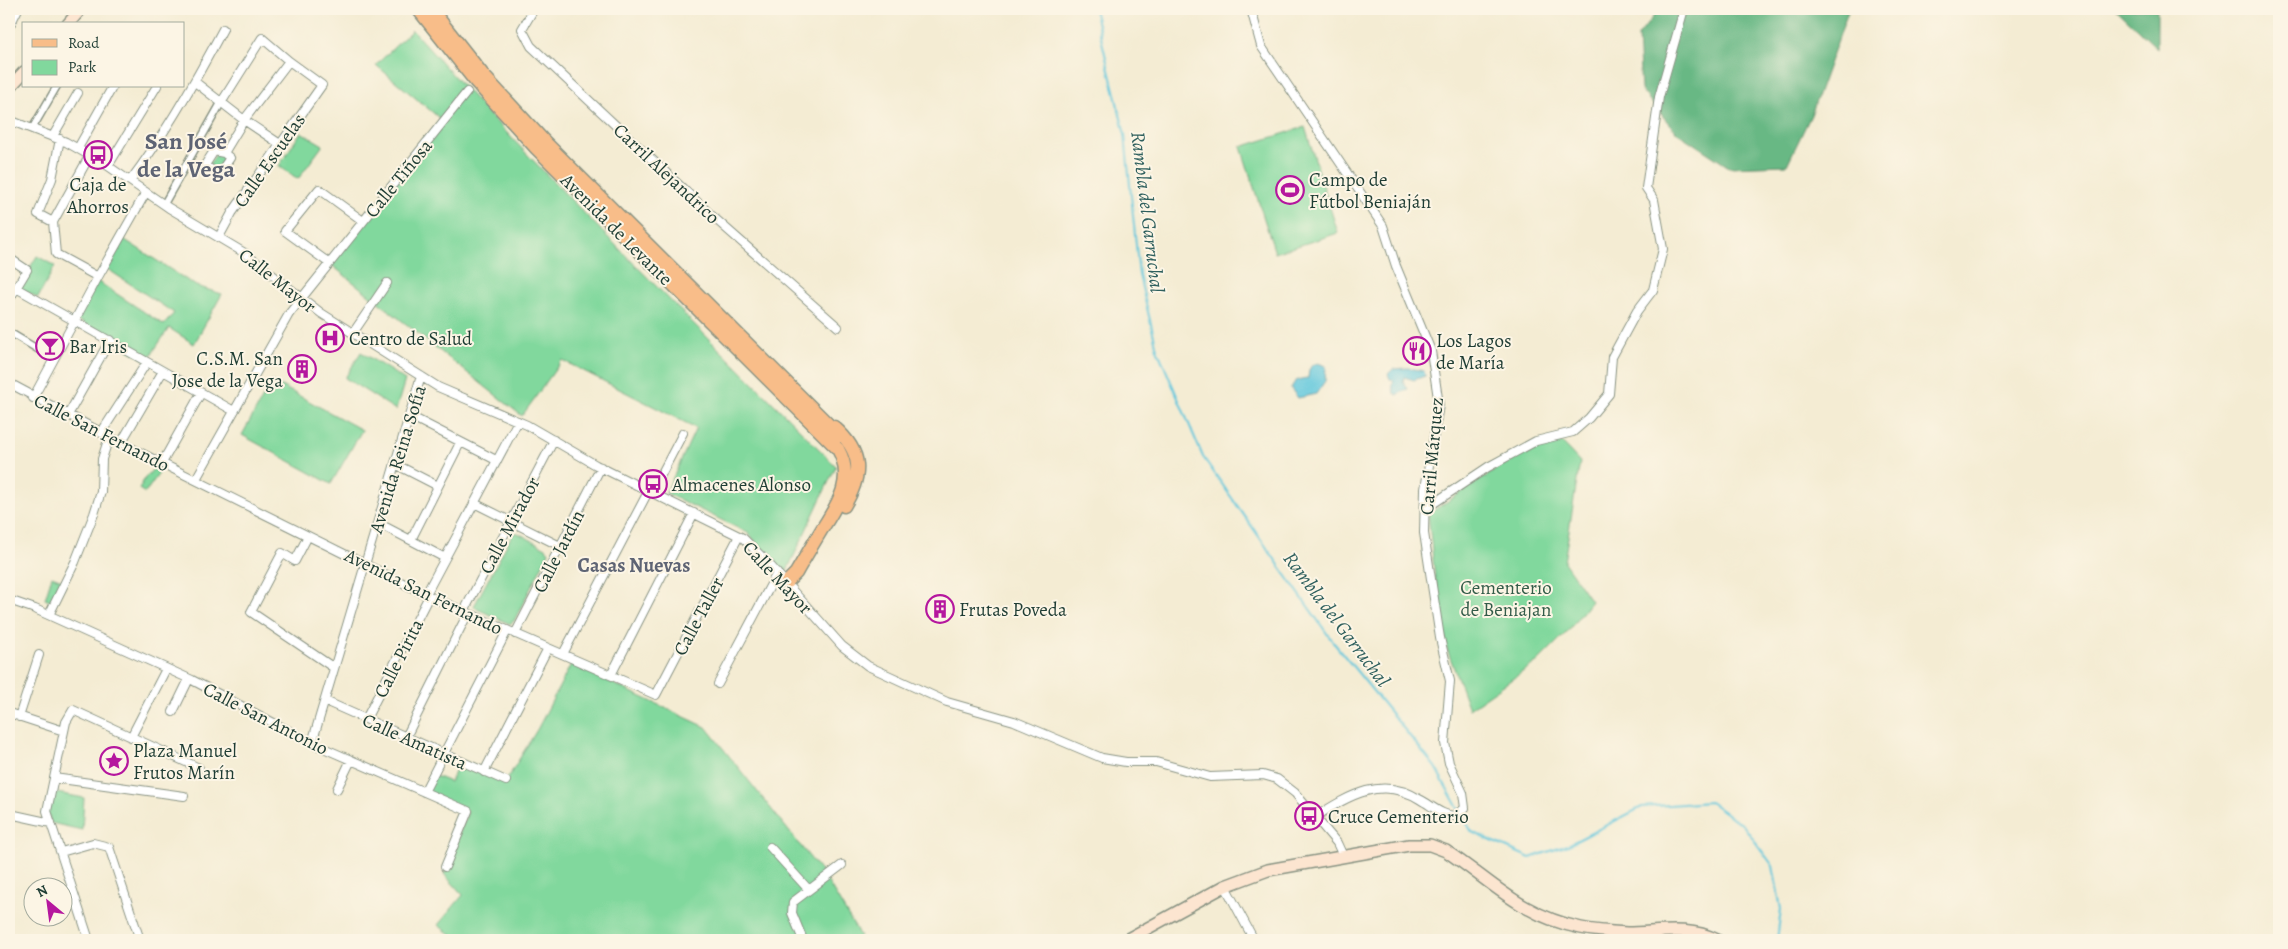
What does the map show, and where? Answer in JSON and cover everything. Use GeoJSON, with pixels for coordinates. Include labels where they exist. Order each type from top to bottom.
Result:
{"type":"FeatureCollection","features":[{"type":"Feature","properties":{"kind":"main road"},"geometry":{"type":"LineString","coordinates":[[70,22],[81,9]]}},
{"type":"Feature","properties":{"kind":"main road","name":"Avenida de Levante"},"geometry":{"type":"LineString","coordinates":[[418,9],[476,82],[536,148],[838,449],[845,474],[844,490],[838,504],[789,586]]}},
{"type":"Feature","properties":{"kind":"main road","name":"Avenida de Levante"},"geometry":{"type":"LineString","coordinates":[[431,9],[483,75],[544,141],[837,433],[834,440],[828,438]]}},
{"type":"Feature","properties":{"kind":"main road"},"geometry":{"type":"LineString","coordinates":[[9,88],[22,74]]}},
{"type":"Feature","properties":{"kind":"main road","name":"Avenida de Levante"},"geometry":{"type":"LineString","coordinates":[[789,586],[852,492],[857,475],[857,460],[851,445],[837,429],[813,409]]}},
{"type":"Feature","properties":{"kind":"main road"},"geometry":{"type":"LineString","coordinates":[[1126,940],[1224,886],[1268,870],[1409,845],[1430,845],[1446,851],[1523,907],[1554,921],[1599,931],[1681,930],[1699,933],[1717,940]]}},
{"type":"Feature","properties":{"kind":"street"},"geometry":{"type":"LineString","coordinates":[[9,27],[18,9]]}},
{"type":"Feature","properties":{"kind":"street","name":"Carril Alejandrico"},"geometry":{"type":"LineString","coordinates":[[534,9],[522,29],[531,46],[711,215],[838,327]]}},
{"type":"Feature","properties":{"kind":"street","name":"Carril Márquez"},"geometry":{"type":"LineString","coordinates":[[1251,9],[1261,46],[1383,226],[1396,266],[1431,351],[1439,405],[1425,489],[1424,533],[1440,638],[1450,681],[1445,742],[1450,763],[1463,793],[1465,808],[1455,816],[1448,816],[1415,796],[1396,788],[1379,788],[1343,799],[1315,817]]}},
{"type":"Feature","properties":{"kind":"street"},"geometry":{"type":"LineString","coordinates":[[1424,509],[1488,467],[1536,441],[1573,432],[1589,418],[1609,394],[1612,357],[1637,311],[1653,290],[1664,249],[1654,200],[1646,188],[1659,97],[1684,9]]}},
{"type":"Feature","properties":{"kind":"street"},"geometry":{"type":"LineString","coordinates":[[130,181],[160,140],[195,82],[223,29]]}},
{"type":"Feature","properties":{"kind":"street"},"geometry":{"type":"LineString","coordinates":[[164,204],[221,103],[262,38],[289,61],[244,120],[224,153]]}},
{"type":"Feature","properties":{"kind":"street","name":"Calle Escuelas"},"geometry":{"type":"LineString","coordinates":[[219,236],[232,213],[322,85],[289,61]]}},
{"type":"Feature","properties":{"kind":"street"},"geometry":{"type":"LineString","coordinates":[[195,82],[244,120],[280,144]]}},
{"type":"Feature","properties":{"kind":"street"},"geometry":{"type":"LineString","coordinates":[[32,129],[57,88]]}},
{"type":"Feature","properties":{"kind":"street"},"geometry":{"type":"LineString","coordinates":[[78,148],[112,88]]}},
{"type":"Feature","properties":{"kind":"street"},"geometry":{"type":"LineString","coordinates":[[108,166],[156,88]]}},
{"type":"Feature","properties":{"kind":"street","name":"Calle Tiñosa"},"geometry":{"type":"LineString","coordinates":[[196,479],[284,322],[301,298],[467,92]]}},
{"type":"Feature","properties":{"kind":"street"},"geometry":{"type":"LineString","coordinates":[[53,222],[38,214],[52,179],[56,138],[78,93]]}},
{"type":"Feature","properties":{"kind":"street","name":"Calle Mayor"},"geometry":{"type":"LineString","coordinates":[[9,120],[78,148],[108,166],[164,204],[250,256],[301,298],[353,333],[446,390],[518,421],[601,467],[740,536],[750,544],[789,586],[833,637],[856,658],[905,684],[947,702],[1014,721],[1102,758],[1117,761],[1156,762],[1210,778],[1271,776],[1291,789],[1337,844],[1343,856]]}},
{"type":"Feature","properties":{"kind":"street"},"geometry":{"type":"LineString","coordinates":[[90,155],[53,222],[56,254],[98,277]]}},
{"type":"Feature","properties":{"kind":"street"},"geometry":{"type":"LineString","coordinates":[[329,264],[285,231],[319,189],[364,222]]}},
{"type":"Feature","properties":{"kind":"street"},"geometry":{"type":"LineString","coordinates":[[34,398],[74,319],[146,192]]}},
{"type":"Feature","properties":{"kind":"street"},"geometry":{"type":"LineString","coordinates":[[9,258],[26,270],[9,300]]}},
{"type":"Feature","properties":{"kind":"street"},"geometry":{"type":"LineString","coordinates":[[353,333],[387,283]]}},
{"type":"Feature","properties":{"kind":"street"},"geometry":{"type":"LineString","coordinates":[[16,288],[74,319],[234,411]]}},
{"type":"Feature","properties":{"kind":"street"},"geometry":{"type":"LineString","coordinates":[[9,332],[54,358]]}},
{"type":"Feature","properties":{"kind":"street"},"geometry":{"type":"LineString","coordinates":[[68,415],[110,340]]}},
{"type":"Feature","properties":{"kind":"street"},"geometry":{"type":"LineString","coordinates":[[101,432],[147,362]]}},
{"type":"Feature","properties":{"kind":"street"},"geometry":{"type":"LineString","coordinates":[[121,443],[163,371]]}},
{"type":"Feature","properties":{"kind":"street","name":"Avenida Reina Sofía"},"geometry":{"type":"LineString","coordinates":[[312,743],[422,376]]}},
{"type":"Feature","properties":{"kind":"street","name":"Calle San Fernando"},"geometry":{"type":"LineString","coordinates":[[9,383],[109,437],[196,479]]}},
{"type":"Feature","properties":{"kind":"street"},"geometry":{"type":"LineString","coordinates":[[162,463],[201,393]]}},
{"type":"Feature","properties":{"kind":"street"},"geometry":{"type":"LineString","coordinates":[[410,416],[496,460]]}},
{"type":"Feature","properties":{"kind":"street","name":"Calle Pirita"},"geometry":{"type":"LineString","coordinates":[[366,719],[445,558],[518,421]]}},
{"type":"Feature","properties":{"kind":"street"},"geometry":{"type":"LineString","coordinates":[[563,654],[683,433]]}},
{"type":"Feature","properties":{"kind":"street"},"geometry":{"type":"LineString","coordinates":[[49,615],[75,562],[94,514],[101,492],[102,459],[109,437]]}},
{"type":"Feature","properties":{"kind":"street","name":"Calle Mirador"},"geometry":{"type":"LineString","coordinates":[[406,737],[466,612],[554,440]]}},
{"type":"Feature","properties":{"kind":"street"},"geometry":{"type":"LineString","coordinates":[[410,540],[460,443]]}},
{"type":"Feature","properties":{"kind":"street"},"geometry":{"type":"LineString","coordinates":[[395,464],[438,486]]}},
{"type":"Feature","properties":{"kind":"street","name":"Calle Jardín"},"geometry":{"type":"LineString","coordinates":[[515,634],[601,467]]}},
{"type":"Feature","properties":{"kind":"street","name":"Avenida San Fernando"},"geometry":{"type":"LineString","coordinates":[[196,479],[428,595],[506,631],[656,695]]}},
{"type":"Feature","properties":{"kind":"street"},"geometry":{"type":"LineString","coordinates":[[474,503],[560,546]]}},
{"type":"Feature","properties":{"kind":"street"},"geometry":{"type":"LineString","coordinates":[[611,675],[694,513]]}},
{"type":"Feature","properties":{"kind":"street"},"geometry":{"type":"LineString","coordinates":[[378,523],[445,558]]}},
{"type":"Feature","properties":{"kind":"street"},"geometry":{"type":"LineString","coordinates":[[308,536],[295,561],[282,554],[251,612],[334,668]]}},
{"type":"Feature","properties":{"kind":"street","name":"Calle Taller"},"geometry":{"type":"LineString","coordinates":[[656,695],[740,536]]}},
{"type":"Feature","properties":{"kind":"street"},"geometry":{"type":"LineString","coordinates":[[718,684],[777,573]]}},
{"type":"Feature","properties":{"kind":"street","name":"Calle San Antonio"},"geometry":{"type":"LineString","coordinates":[[9,600],[49,615],[189,679],[312,743],[468,811],[467,819],[445,867]]}},
{"type":"Feature","properties":{"kind":"street"},"geometry":{"type":"LineString","coordinates":[[424,792],[506,631]]}},
{"type":"Feature","properties":{"kind":"street"},"geometry":{"type":"LineString","coordinates":[[484,772],[548,648]]}},
{"type":"Feature","properties":{"kind":"street"},"geometry":{"type":"LineString","coordinates":[[18,716],[39,654]]}},
{"type":"Feature","properties":{"kind":"street"},"geometry":{"type":"LineString","coordinates":[[131,737],[166,669]]}},
{"type":"Feature","properties":{"kind":"street"},"geometry":{"type":"LineString","coordinates":[[173,712],[189,679]]}},
{"type":"Feature","properties":{"kind":"street","name":"Calle Amatista"},"geometry":{"type":"LineString","coordinates":[[325,702],[506,781]]}},
{"type":"Feature","properties":{"kind":"street"},"geometry":{"type":"LineString","coordinates":[[89,940],[47,811],[66,722],[73,710],[199,768]]}},
{"type":"Feature","properties":{"kind":"street"},"geometry":{"type":"LineString","coordinates":[[9,713],[64,731]]}},
{"type":"Feature","properties":{"kind":"street"},"geometry":{"type":"LineString","coordinates":[[337,789],[351,760]]}},
{"type":"Feature","properties":{"kind":"street"},"geometry":{"type":"LineString","coordinates":[[54,778],[184,796]]}},
{"type":"Feature","properties":{"kind":"street"},"geometry":{"type":"LineString","coordinates":[[10,814],[51,823]]}},
{"type":"Feature","properties":{"kind":"street"},"geometry":{"type":"LineString","coordinates":[[61,852],[93,843],[109,847],[140,940]]}},
{"type":"Feature","properties":{"kind":"street"},"geometry":{"type":"LineString","coordinates":[[770,847],[809,890]]}},
{"type":"Feature","properties":{"kind":"street"},"geometry":{"type":"LineString","coordinates":[[803,940],[792,913],[793,902],[842,864]]}},
{"type":"Feature","properties":{"kind":"street"},"geometry":{"type":"LineString","coordinates":[[1224,886],[1254,940]]}},
{"type":"Feature","properties":{"kind":"green space"},"geometry":{"type":"Polygon","coordinates":[[[1659,9],[1849,9],[1811,115],[1787,165],[1729,167],[1676,132],[1641,90],[1638,36],[1659,9]]]}},
{"type":"Feature","properties":{"kind":"green space"},"geometry":{"type":"Polygon","coordinates":[[[2116,9],[2157,9],[2157,48],[2116,9]]]}},
{"type":"Feature","properties":{"kind":"green space"},"geometry":{"type":"Polygon","coordinates":[[[412,30],[515,142],[836,466],[785,575],[748,533],[666,493],[696,428],[562,360],[522,416],[329,263],[443,121],[376,65],[412,30]]]}},
{"type":"Feature","properties":{"kind":"green space","name":"Campo de Fútbol Beniaján"},"geometry":{"type":"Polygon","coordinates":[[[1305,127],[1338,233],[1275,253],[1241,147],[1305,127]]]}},
{"type":"Feature","properties":{"kind":"green space"},"geometry":{"type":"Polygon","coordinates":[[[301,132],[323,145],[298,179],[279,166],[301,132]]]}},
{"type":"Feature","properties":{"kind":"green space"},"geometry":{"type":"Polygon","coordinates":[[[218,152],[228,158],[217,172],[209,164],[218,152]]]}},
{"type":"Feature","properties":{"kind":"green space"},"geometry":{"type":"Polygon","coordinates":[[[122,238],[196,286],[222,294],[194,344],[169,328],[147,361],[76,319],[97,281],[164,325],[174,313],[106,268],[122,238]]]}},
{"type":"Feature","properties":{"kind":"green space"},"geometry":{"type":"Polygon","coordinates":[[[37,256],[55,266],[38,298],[18,287],[37,256]]]}},
{"type":"Feature","properties":{"kind":"green space"},"geometry":{"type":"Polygon","coordinates":[[[361,352],[405,380],[396,410],[345,378],[361,352]]]}},
{"type":"Feature","properties":{"kind":"green space"},"geometry":{"type":"Polygon","coordinates":[[[272,381],[362,430],[331,484],[242,435],[272,381]]]}},
{"type":"Feature","properties":{"kind":"green space","name":"Cementerio de Beniajan"},"geometry":{"type":"Polygon","coordinates":[[[1562,443],[1580,462],[1564,562],[1591,601],[1568,631],[1538,661],[1469,709],[1447,649],[1435,577],[1428,514],[1534,445],[1562,443]]]}},
{"type":"Feature","properties":{"kind":"green space"},"geometry":{"type":"Polygon","coordinates":[[[157,465],[161,465],[162,469],[145,493],[139,489],[145,478],[157,465]]]}},
{"type":"Feature","properties":{"kind":"green space"},"geometry":{"type":"Polygon","coordinates":[[[513,533],[518,533],[546,548],[549,552],[514,621],[510,624],[474,606],[513,533]]]}},
{"type":"Feature","properties":{"kind":"green space"},"geometry":{"type":"Polygon","coordinates":[[[52,576],[62,580],[52,602],[45,599],[52,576]]]}},
{"type":"Feature","properties":{"kind":"green space"},"geometry":{"type":"Polygon","coordinates":[[[571,664],[706,727],[823,874],[860,936],[854,940],[458,940],[438,925],[463,895],[444,874],[468,811],[424,792],[433,775],[450,782],[460,761],[506,781],[538,728],[571,664]]]}},
{"type":"Feature","properties":{"kind":"green space"},"geometry":{"type":"Polygon","coordinates":[[[52,792],[84,798],[82,830],[51,823],[47,811],[52,792]]]}},
{"type":"Feature","properties":{"kind":"water"},"geometry":{"type":"Polygon","coordinates":[[[1318,363],[1326,366],[1325,381],[1316,394],[1298,398],[1291,389],[1292,386],[1297,381],[1308,378],[1312,365],[1318,363]]]}},
{"type":"Feature","properties":{"kind":"water"},"geometry":{"type":"Polygon","coordinates":[[[1408,368],[1424,371],[1425,376],[1414,380],[1404,377],[1403,382],[1408,389],[1397,395],[1394,393],[1392,385],[1394,381],[1390,379],[1388,374],[1393,369],[1408,368]]]}},
{"type":"Feature","properties":{"kind":"waterway","name":"Rambla del Garruchal"},"geometry":{"type":"LineString","coordinates":[[1094,9],[1125,135],[1139,275],[1157,349],[1203,457],[1333,642],[1435,767],[1459,810]]}},
{"type":"Feature","properties":{"kind":"waterway","name":"Rambla del Garruchal"},"geometry":{"type":"LineString","coordinates":[[1461,814],[1472,832],[1530,858],[1568,845],[1642,807],[1710,802],[1743,825],[1773,866],[1781,909],[1777,940]]}},
{"type":"Feature","properties":{"kind":"place","name":"Caja de Ahorros"},"geometry":{"type":"Point","coordinates":[98,155]}},
{"type":"Feature","properties":{"kind":"place","name":"Campo de Fútbol Beniaján"},"geometry":{"type":"Point","coordinates":[1290,190]}},
{"type":"Feature","properties":{"kind":"place","name":"Centro de Salud"},"geometry":{"type":"Point","coordinates":[330,338]}},
{"type":"Feature","properties":{"kind":"place","name":"Bar Iris"},"geometry":{"type":"Point","coordinates":[50,346]}},
{"type":"Feature","properties":{"kind":"place","name":"Los Lagos de María"},"geometry":{"type":"Point","coordinates":[1417,351]}},
{"type":"Feature","properties":{"kind":"place","name":"C.S.M. San Jose de la Vega"},"geometry":{"type":"Point","coordinates":[302,369]}},
{"type":"Feature","properties":{"kind":"place","name":"Almacenes Alonso"},"geometry":{"type":"Point","coordinates":[653,484]}},
{"type":"Feature","properties":{"kind":"place","name":"Frutas Poveda"},"geometry":{"type":"Point","coordinates":[940,609]}},
{"type":"Feature","properties":{"kind":"place","name":"Plaza Manuel Frutos Marín"},"geometry":{"type":"Point","coordinates":[114,761]}},
{"type":"Feature","properties":{"kind":"place","name":"Cruce Cementerio"},"geometry":{"type":"Point","coordinates":[1309,816]}},
{"type":"Feature","properties":{"kind":"district","name":"San José de la Vega"},"geometry":{"type":"Point","coordinates":[186,155]}},
{"type":"Feature","properties":{"kind":"district","name":"Casas Nuevas"},"geometry":{"type":"Point","coordinates":[634,565]}}]}
